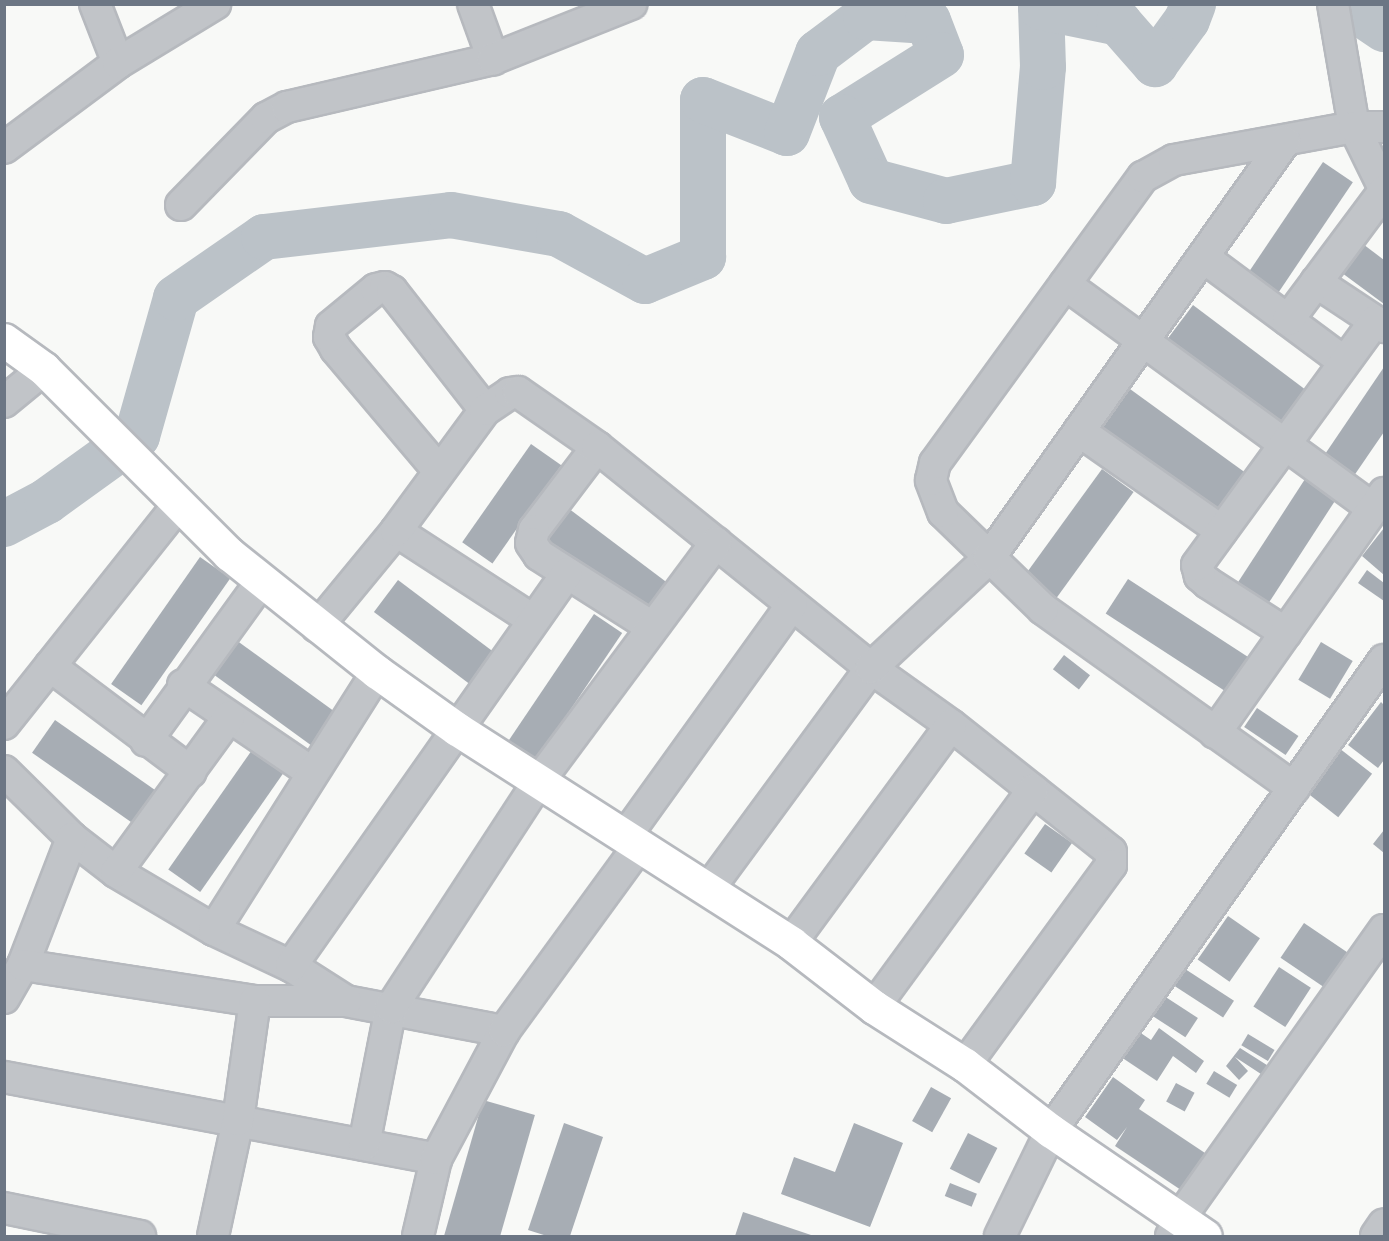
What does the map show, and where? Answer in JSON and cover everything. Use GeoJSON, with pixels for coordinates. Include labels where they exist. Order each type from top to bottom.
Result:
{"type":"FeatureCollection","features":[{"type":"Feature","properties":{"kind":"main road"},"geometry":{"type":"LineString","coordinates":[[4,340],[44,369],[139,466],[261,582],[377,672],[457,729],[791,943],[874,1007],[965,1065],[1185,1230]]}},
{"type":"Feature","properties":{"kind":"street"},"geometry":{"type":"LineString","coordinates":[[95,4],[118,63]]}},
{"type":"Feature","properties":{"kind":"street"},"geometry":{"type":"LineString","coordinates":[[4,148],[118,63],[215,4]]}},
{"type":"Feature","properties":{"kind":"street"},"geometry":{"type":"LineString","coordinates":[[472,4],[493,59]]}},
{"type":"Feature","properties":{"kind":"street"},"geometry":{"type":"LineString","coordinates":[[181,205],[266,118],[287,107],[493,59],[630,4]]}},
{"type":"Feature","properties":{"kind":"street"},"geometry":{"type":"LineString","coordinates":[[1288,320],[1384,190],[1354,127],[1334,4]]}},
{"type":"Feature","properties":{"kind":"street"},"geometry":{"type":"LineString","coordinates":[[1293,788],[1043,609],[943,512],[931,480],[935,463],[1143,177],[1174,160],[1354,127],[1384,127]]}},
{"type":"Feature","properties":{"kind":"street"},"geometry":{"type":"LineString","coordinates":[[708,890],[871,668],[989,558],[1285,141]]}},
{"type":"Feature","properties":{"kind":"street"},"geometry":{"type":"LineString","coordinates":[[1203,257],[1343,361]]}},
{"type":"Feature","properties":{"kind":"street"},"geometry":{"type":"LineString","coordinates":[[1287,633],[1200,576],[1197,565],[1343,361],[1380,324],[1316,282]]}},
{"type":"Feature","properties":{"kind":"street"},"geometry":{"type":"LineString","coordinates":[[1065,284],[1284,444],[1379,501],[1215,734]]}},
{"type":"Feature","properties":{"kind":"street"},"geometry":{"type":"LineString","coordinates":[[439,471],[336,349],[329,337],[331,326],[376,289],[385,287],[392,291],[485,410]]}},
{"type":"Feature","properties":{"kind":"street"},"geometry":{"type":"LineString","coordinates":[[4,402],[44,369]]}},
{"type":"Feature","properties":{"kind":"street"},"geometry":{"type":"LineString","coordinates":[[318,627],[396,531],[485,410],[510,393],[518,392],[597,447],[871,668],[1033,790],[1113,858],[965,1065]]}},
{"type":"Feature","properties":{"kind":"street"},"geometry":{"type":"LineString","coordinates":[[1079,431],[1222,531]]}},
{"type":"Feature","properties":{"kind":"street"},"geometry":{"type":"LineString","coordinates":[[597,447],[534,530],[531,543],[539,555],[652,627]]}},
{"type":"Feature","properties":{"kind":"street"},"geometry":{"type":"LineString","coordinates":[[4,724],[179,504]]}},
{"type":"Feature","properties":{"kind":"street"},"geometry":{"type":"LineString","coordinates":[[396,531],[533,620]]}},
{"type":"Feature","properties":{"kind":"street"},"geometry":{"type":"LineString","coordinates":[[364,1145],[392,1008],[539,781],[716,543]]}},
{"type":"Feature","properties":{"kind":"street"},"geometry":{"type":"LineString","coordinates":[[291,966],[567,573]]}},
{"type":"Feature","properties":{"kind":"street"},"geometry":{"type":"LineString","coordinates":[[146,741],[183,685],[261,582]]}},
{"type":"Feature","properties":{"kind":"street"},"geometry":{"type":"LineString","coordinates":[[418,1236],[436,1159],[504,1031],[792,605]]}},
{"type":"Feature","properties":{"kind":"street"},"geometry":{"type":"LineString","coordinates":[[1000,1236],[1051,1131],[1384,660]]}},
{"type":"Feature","properties":{"kind":"street"},"geometry":{"type":"LineString","coordinates":[[51,666],[146,741],[191,772]]}},
{"type":"Feature","properties":{"kind":"street"},"geometry":{"type":"LineString","coordinates":[[214,930],[311,772],[377,672]]}},
{"type":"Feature","properties":{"kind":"street"},"geometry":{"type":"LineString","coordinates":[[183,685],[311,772]]}},
{"type":"Feature","properties":{"kind":"street"},"geometry":{"type":"LineString","coordinates":[[116,872],[229,717]]}},
{"type":"Feature","properties":{"kind":"street"},"geometry":{"type":"LineString","coordinates":[[791,943],[951,726]]}},
{"type":"Feature","properties":{"kind":"street"},"geometry":{"type":"LineString","coordinates":[[4,771],[72,838],[116,872],[214,930],[291,966],[346,1001]]}},
{"type":"Feature","properties":{"kind":"street"},"geometry":{"type":"LineString","coordinates":[[874,1007],[1033,790]]}},
{"type":"Feature","properties":{"kind":"street"},"geometry":{"type":"LineString","coordinates":[[4,998],[23,965],[72,838]]}},
{"type":"Feature","properties":{"kind":"street"},"geometry":{"type":"LineString","coordinates":[[1185,1230],[1384,930]]}},
{"type":"Feature","properties":{"kind":"street"},"geometry":{"type":"LineString","coordinates":[[23,965],[255,1001],[346,1001],[504,1031]]}},
{"type":"Feature","properties":{"kind":"street"},"geometry":{"type":"LineString","coordinates":[[213,1236],[238,1120],[255,1001]]}},
{"type":"Feature","properties":{"kind":"street"},"geometry":{"type":"LineString","coordinates":[[4,1077],[436,1159]]}},
{"type":"Feature","properties":{"kind":"street"},"geometry":{"type":"LineString","coordinates":[[4,1208],[100,1233],[140,1236]]}},
{"type":"Feature","properties":{"kind":"street"},"geometry":{"type":"LineString","coordinates":[[1376,1236],[1384,1224]]}},
{"type":"Feature","properties":{"kind":"building"},"geometry":{"type":"Polygon","coordinates":[[[1323,162],[1353,182],[1277,295],[1247,275],[1323,162]]]}},
{"type":"Feature","properties":{"kind":"building"},"geometry":{"type":"Polygon","coordinates":[[[1359,241],[1384,260],[1384,304],[1338,270],[1359,241]]]}},
{"type":"Feature","properties":{"kind":"building"},"geometry":{"type":"Polygon","coordinates":[[[1193,305],[1310,393],[1283,429],[1166,341],[1193,305]]]}},
{"type":"Feature","properties":{"kind":"building"},"geometry":{"type":"Polygon","coordinates":[[[1384,367],[1384,432],[1349,483],[1319,463],[1384,367]]]}},
{"type":"Feature","properties":{"kind":"building"},"geometry":{"type":"Polygon","coordinates":[[[1130,389],[1255,480],[1228,518],[1102,427],[1130,389]]]}},
{"type":"Feature","properties":{"kind":"building"},"geometry":{"type":"Polygon","coordinates":[[[531,444],[561,465],[492,564],[462,542],[531,444]]]}},
{"type":"Feature","properties":{"kind":"building"},"geometry":{"type":"Polygon","coordinates":[[[1102,469],[1134,492],[1050,607],[1019,584],[1102,469]]]}},
{"type":"Feature","properties":{"kind":"building"},"geometry":{"type":"Polygon","coordinates":[[[1307,476],[1338,496],[1266,608],[1235,588],[1307,476]]]}},
{"type":"Feature","properties":{"kind":"building"},"geometry":{"type":"Polygon","coordinates":[[[564,505],[669,584],[645,616],[540,537],[564,505]]]}},
{"type":"Feature","properties":{"kind":"building"},"geometry":{"type":"Polygon","coordinates":[[[1384,528],[1384,575],[1362,556],[1384,528]]]}},
{"type":"Feature","properties":{"kind":"building"},"geometry":{"type":"Polygon","coordinates":[[[200,557],[230,578],[141,705],[111,684],[200,557]]]}},
{"type":"Feature","properties":{"kind":"building"},"geometry":{"type":"Polygon","coordinates":[[[1367,570],[1384,583],[1384,601],[1358,583],[1367,570]]]}},
{"type":"Feature","properties":{"kind":"building"},"geometry":{"type":"Polygon","coordinates":[[[1128,579],[1255,661],[1232,696],[1106,613],[1128,579]]]}},
{"type":"Feature","properties":{"kind":"building"},"geometry":{"type":"Polygon","coordinates":[[[398,580],[503,659],[479,691],[374,612],[398,580]]]}},
{"type":"Feature","properties":{"kind":"building"},"geometry":{"type":"Polygon","coordinates":[[[594,614],[622,633],[533,766],[505,747],[594,614]]]}},
{"type":"Feature","properties":{"kind":"building"},"geometry":{"type":"Polygon","coordinates":[[[236,640],[342,717],[318,750],[212,673],[236,640]]]}},
{"type":"Feature","properties":{"kind":"building"},"geometry":{"type":"Polygon","coordinates":[[[1321,642],[1353,661],[1330,699],[1298,680],[1321,642]]]}},
{"type":"Feature","properties":{"kind":"building"},"geometry":{"type":"Polygon","coordinates":[[[1064,655],[1090,675],[1079,690],[1053,669],[1064,655]]]}},
{"type":"Feature","properties":{"kind":"building"},"geometry":{"type":"Polygon","coordinates":[[[1381,702],[1384,705],[1384,760],[1378,768],[1348,745],[1381,702]]]}},
{"type":"Feature","properties":{"kind":"building"},"geometry":{"type":"Polygon","coordinates":[[[1257,708],[1298,736],[1286,755],[1244,727],[1257,708]]]}},
{"type":"Feature","properties":{"kind":"building"},"geometry":{"type":"Polygon","coordinates":[[[55,720],[164,796],[141,829],[32,753],[55,720]]]}},
{"type":"Feature","properties":{"kind":"building"},"geometry":{"type":"Polygon","coordinates":[[[1339,748],[1372,774],[1338,817],[1305,791],[1339,748]]]}},
{"type":"Feature","properties":{"kind":"building"},"geometry":{"type":"Polygon","coordinates":[[[252,750],[284,772],[200,892],[168,870],[252,750]]]}},
{"type":"Feature","properties":{"kind":"building"},"geometry":{"type":"Polygon","coordinates":[[[1045,824],[1072,843],[1051,872],[1024,853],[1045,824]]]}},
{"type":"Feature","properties":{"kind":"building"},"geometry":{"type":"Polygon","coordinates":[[[1384,830],[1384,853],[1373,844],[1384,830]]]}},
{"type":"Feature","properties":{"kind":"building"},"geometry":{"type":"Polygon","coordinates":[[[1228,916],[1260,938],[1230,982],[1198,959],[1228,916]]]}},
{"type":"Feature","properties":{"kind":"building"},"geometry":{"type":"Polygon","coordinates":[[[1304,923],[1348,953],[1324,987],[1281,958],[1304,923]]]}},
{"type":"Feature","properties":{"kind":"building"},"geometry":{"type":"Polygon","coordinates":[[[1182,967],[1234,1001],[1223,1018],[1171,984],[1182,967]]]}},
{"type":"Feature","properties":{"kind":"building"},"geometry":{"type":"Polygon","coordinates":[[[1279,967],[1311,988],[1285,1027],[1253,1006],[1279,967]]]}},
{"type":"Feature","properties":{"kind":"building"},"geometry":{"type":"Polygon","coordinates":[[[1161,994],[1198,1018],[1185,1037],[1148,1013],[1161,994]]]}},
{"type":"Feature","properties":{"kind":"building"},"geometry":{"type":"Polygon","coordinates":[[[1132,1027],[1151,1040],[1159,1028],[1204,1061],[1196,1073],[1173,1056],[1157,1081],[1115,1053],[1132,1027]]]}},
{"type":"Feature","properties":{"kind":"building"},"geometry":{"type":"Polygon","coordinates":[[[1248,1034],[1275,1050],[1268,1061],[1241,1045],[1248,1034]]]}},
{"type":"Feature","properties":{"kind":"building"},"geometry":{"type":"Polygon","coordinates":[[[1240,1048],[1270,1067],[1264,1076],[1235,1057],[1248,1071],[1239,1080],[1226,1066],[1240,1048]]]}},
{"type":"Feature","properties":{"kind":"building"},"geometry":{"type":"Polygon","coordinates":[[[1214,1071],[1237,1085],[1229,1098],[1206,1084],[1214,1071]]]}},
{"type":"Feature","properties":{"kind":"building"},"geometry":{"type":"Polygon","coordinates":[[[1113,1077],[1145,1100],[1139,1109],[1205,1153],[1181,1190],[1115,1146],[1127,1127],[1117,1140],[1085,1117],[1113,1077]]]}},
{"type":"Feature","properties":{"kind":"building"},"geometry":{"type":"Polygon","coordinates":[[[1176,1083],[1195,1093],[1185,1111],[1166,1102],[1176,1083]]]}},
{"type":"Feature","properties":{"kind":"building"},"geometry":{"type":"Polygon","coordinates":[[[931,1087],[951,1098],[932,1132],[912,1121],[931,1087]]]}},
{"type":"Feature","properties":{"kind":"building"},"geometry":{"type":"Polygon","coordinates":[[[483,1100],[535,1115],[500,1236],[444,1236],[483,1100]]]}},
{"type":"Feature","properties":{"kind":"building"},"geometry":{"type":"Polygon","coordinates":[[[564,1123],[603,1137],[570,1236],[547,1236],[528,1230],[564,1123]]]}},
{"type":"Feature","properties":{"kind":"building"},"geometry":{"type":"Polygon","coordinates":[[[854,1123],[903,1143],[870,1227],[781,1194],[794,1157],[835,1172],[854,1123]]]}},
{"type":"Feature","properties":{"kind":"building"},"geometry":{"type":"Polygon","coordinates":[[[968,1133],[997,1148],[979,1184],[950,1169],[968,1133]]]}},
{"type":"Feature","properties":{"kind":"building"},"geometry":{"type":"Polygon","coordinates":[[[950,1183],[977,1194],[972,1207],[945,1196],[950,1183]]]}},
{"type":"Feature","properties":{"kind":"building"},"geometry":{"type":"Polygon","coordinates":[[[743,1212],[814,1236],[735,1236],[743,1212]]]}},
{"type":"Feature","properties":{"kind":"waterway"},"geometry":{"type":"LineString","coordinates":[[4,524],[47,501],[137,436],[176,298],[264,237],[451,215],[559,234],[645,281],[703,257],[703,100],[787,133],[818,53],[866,17],[928,21],[941,55],[842,117],[871,181],[946,201],[1033,183],[1043,67],[1041,7],[1119,23],[1155,64],[1187,20],[1193,4]]}},
{"type":"Feature","properties":{"kind":"waterway"},"geometry":{"type":"LineString","coordinates":[[1347,4],[1384,29]]}}]}
